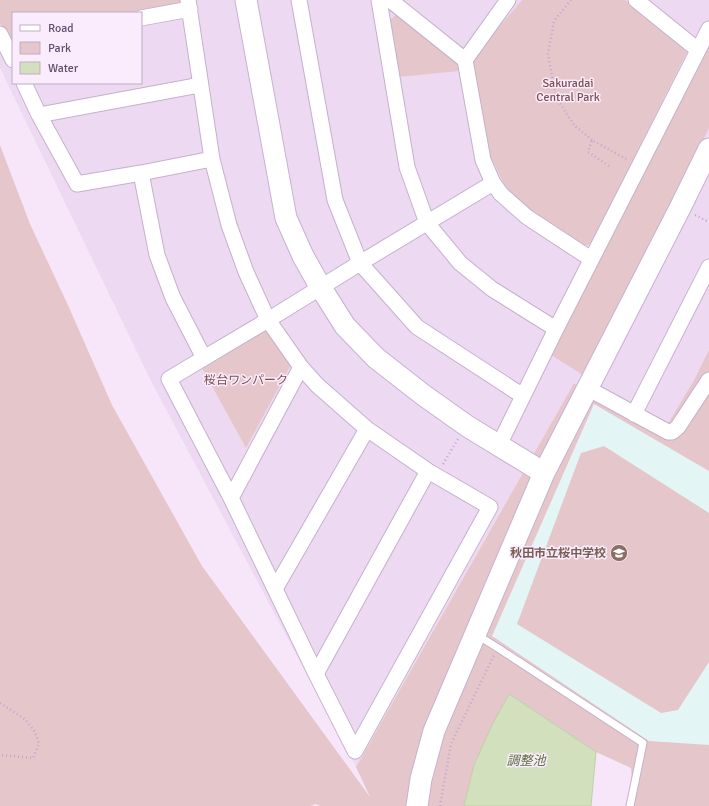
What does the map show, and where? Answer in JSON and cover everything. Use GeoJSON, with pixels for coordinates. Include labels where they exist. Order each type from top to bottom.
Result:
{"type":"FeatureCollection","features":[{"type":"Feature","properties":{"kind":"street"},"geometry":{"type":"LineString","coordinates":[[246,0],[286,218],[303,256],[321,288],[345,326],[376,358],[422,394],[467,426],[544,473]]}},
{"type":"Feature","properties":{"kind":"street"},"geometry":{"type":"LineString","coordinates":[[299,0],[335,200],[360,263],[417,327],[523,396]]}},
{"type":"Feature","properties":{"kind":"street"},"geometry":{"type":"LineString","coordinates":[[379,0],[407,167],[426,223],[460,263],[492,289],[556,329]]}},
{"type":"Feature","properties":{"kind":"street"},"geometry":{"type":"LineString","coordinates":[[390,0],[465,60],[483,160],[492,183],[501,194],[526,217],[591,259]]}},
{"type":"Feature","properties":{"kind":"street"},"geometry":{"type":"LineString","coordinates":[[465,60],[508,0]]}},
{"type":"Feature","properties":{"kind":"street"},"geometry":{"type":"LineString","coordinates":[[636,0],[698,50]]}},
{"type":"Feature","properties":{"kind":"street"},"geometry":{"type":"LineString","coordinates":[[142,18],[189,4],[212,159],[229,225],[246,272],[268,320],[301,367],[317,385],[367,429],[433,473],[490,507],[355,751],[231,498],[169,379],[268,320],[321,288],[492,183]]}},
{"type":"Feature","properties":{"kind":"street"},"geometry":{"type":"LineString","coordinates":[[499,445],[591,259],[709,29]]}},
{"type":"Feature","properties":{"kind":"street"},"geometry":{"type":"LineString","coordinates":[[6,41],[12,57]]}},
{"type":"Feature","properties":{"kind":"street"},"geometry":{"type":"LineString","coordinates":[[24,84],[39,115],[77,184],[212,159]]}},
{"type":"Feature","properties":{"kind":"street"},"geometry":{"type":"LineString","coordinates":[[39,115],[200,85]]}},
{"type":"Feature","properties":{"kind":"street"},"geometry":{"type":"LineString","coordinates":[[417,806],[421,779],[434,730],[544,473],[709,149]]}},
{"type":"Feature","properties":{"kind":"street"},"geometry":{"type":"LineString","coordinates":[[141,173],[157,255],[173,298],[204,358]]}},
{"type":"Feature","properties":{"kind":"street"},"geometry":{"type":"LineString","coordinates":[[634,414],[709,267]]}},
{"type":"Feature","properties":{"kind":"street"},"geometry":{"type":"LineString","coordinates":[[231,498],[301,367]]}},
{"type":"Feature","properties":{"kind":"street"},"geometry":{"type":"LineString","coordinates":[[587,388],[668,432],[672,432],[678,427],[709,380]]}},
{"type":"Feature","properties":{"kind":"street"},"geometry":{"type":"LineString","coordinates":[[275,589],[367,429]]}},
{"type":"Feature","properties":{"kind":"street"},"geometry":{"type":"LineString","coordinates":[[316,674],[433,473]]}},
{"type":"Feature","properties":{"kind":"lane"},"geometry":{"type":"LineString","coordinates":[[475,634],[643,743],[630,806]]}},
{"type":"Feature","properties":{"kind":"path"},"geometry":{"type":"LineString","coordinates":[[571,0],[554,21],[548,54],[556,97],[574,125],[592,140],[639,166]]}},
{"type":"Feature","properties":{"kind":"path"},"geometry":{"type":"LineString","coordinates":[[592,140],[588,152],[609,166]]}},
{"type":"Feature","properties":{"kind":"path"},"geometry":{"type":"LineString","coordinates":[[433,473],[467,426]]}},
{"type":"Feature","properties":{"kind":"path"},"geometry":{"type":"LineString","coordinates":[[440,806],[451,744],[498,648]]}},
{"type":"Feature","properties":{"kind":"path"},"geometry":{"type":"LineString","coordinates":[[0,703],[26,720],[35,732],[39,744],[33,758],[0,755]]}},
{"type":"Feature","properties":{"kind":"shaded area"},"geometry":{"type":"Polygon","coordinates":[[[0,0],[709,0],[709,350],[694,380],[662,435],[574,383],[356,767],[152,383],[0,68],[0,0]]]}},
{"type":"Feature","properties":{"kind":"shaded area","name":"秋田市立桜中学校"},"geometry":{"type":"Polygon","coordinates":[[[594,404],[709,471],[709,745],[649,741],[492,636],[594,404]]]}},
{"type":"Feature","properties":{"kind":"green space"},"geometry":{"type":"Polygon","coordinates":[[[0,0],[182,0],[183,6],[142,13],[12,12],[12,39],[9,40],[0,23],[0,0]]]}},
{"type":"Feature","properties":{"kind":"green space","name":"Sakuradai Central Park"},"geometry":{"type":"Polygon","coordinates":[[[522,0],[625,0],[688,50],[591,244],[583,246],[531,214],[504,184],[489,153],[473,67],[475,55],[522,0]]]}},
{"type":"Feature","properties":{"kind":"green space"},"geometry":{"type":"Polygon","coordinates":[[[399,12],[458,61],[459,71],[398,77],[389,21],[399,12]]]}},
{"type":"Feature","properties":{"kind":"green space"},"geometry":{"type":"Polygon","coordinates":[[[709,47],[709,128],[586,377],[551,355],[709,47]]]}},
{"type":"Feature","properties":{"kind":"green space"},"geometry":{"type":"Polygon","coordinates":[[[0,145],[30,224],[112,405],[202,566],[370,797],[356,767],[574,383],[590,394],[662,434],[694,380],[709,350],[709,471],[594,404],[492,636],[649,741],[709,745],[709,806],[635,806],[631,768],[596,752],[509,694],[474,765],[464,806],[320,806],[316,804],[310,806],[0,806],[0,145]]]}},
{"type":"Feature","properties":{"kind":"green space","name":"桜台ワンパーク"},"geometry":{"type":"Polygon","coordinates":[[[262,331],[270,332],[292,363],[246,448],[202,368],[262,331]]]}},
{"type":"Feature","properties":{"kind":"green space","name":"秋田市立桜中学校"},"geometry":{"type":"Polygon","coordinates":[[[604,446],[709,513],[709,662],[678,710],[661,713],[517,624],[581,453],[604,446]]]}},
{"type":"Feature","properties":{"kind":"water","name":"調整池"},"geometry":{"type":"Polygon","coordinates":[[[509,694],[596,752],[591,806],[464,806],[474,765],[492,725],[509,694]]]}},
{"type":"Feature","properties":{"kind":"place","name":"秋田市立桜中学校"},"geometry":{"type":"Point","coordinates":[619,553]}}]}
